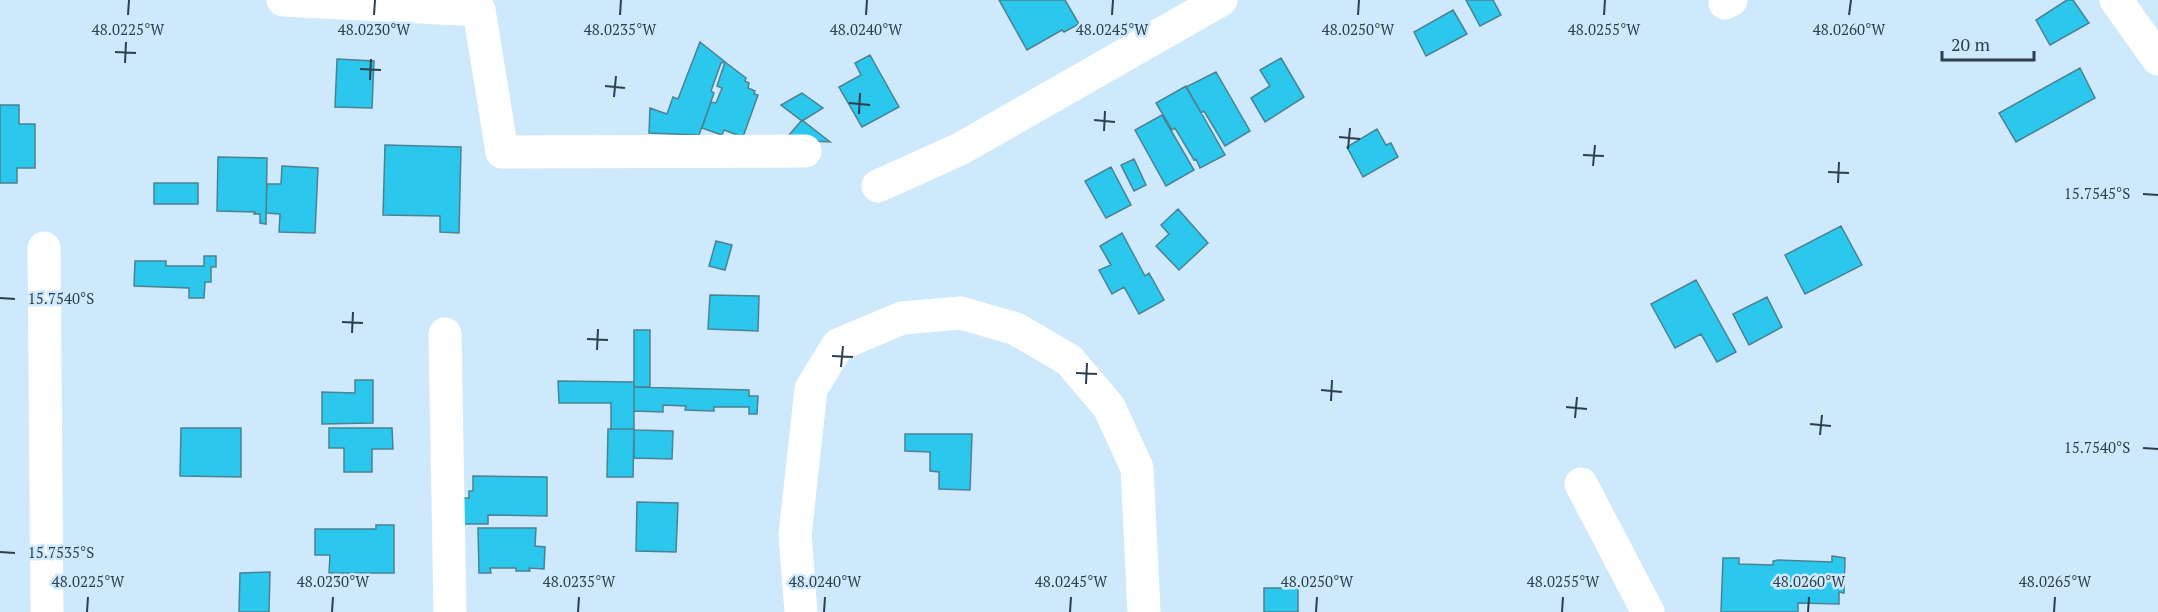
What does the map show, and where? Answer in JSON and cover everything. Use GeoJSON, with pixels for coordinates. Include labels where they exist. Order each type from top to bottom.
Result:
{"type":"FeatureCollection","features":[{"type":"Feature","properties":{"kind":"street"},"geometry":{"type":"LineString","coordinates":[[283,0],[479,10],[502,152],[805,151]]}},
{"type":"Feature","properties":{"kind":"street"},"geometry":{"type":"LineString","coordinates":[[878,186],[960,148],[1221,0]]}},
{"type":"Feature","properties":{"kind":"street"},"geometry":{"type":"LineString","coordinates":[[2116,0],[2158,59]]}},
{"type":"Feature","properties":{"kind":"street"},"geometry":{"type":"LineString","coordinates":[[44,248],[47,612]]}},
{"type":"Feature","properties":{"kind":"street"},"geometry":{"type":"LineString","coordinates":[[801,612],[795,535],[811,389],[838,345],[902,318],[961,313],[1016,329],[1069,360],[1108,407],[1137,468],[1144,612]]}},
{"type":"Feature","properties":{"kind":"street"},"geometry":{"type":"LineString","coordinates":[[445,334],[450,612]]}},
{"type":"Feature","properties":{"kind":"street"},"geometry":{"type":"LineString","coordinates":[[1581,484],[1648,612]]}},
{"type":"Feature","properties":{"kind":"building"},"geometry":{"type":"Polygon","coordinates":[[[999,0],[1065,0],[1079,24],[1064,32],[1062,30],[1027,50],[999,0]]]}},
{"type":"Feature","properties":{"kind":"building"},"geometry":{"type":"Polygon","coordinates":[[[1466,0],[1493,0],[1501,15],[1480,26],[1466,0]]]}},
{"type":"Feature","properties":{"kind":"building"},"geometry":{"type":"Polygon","coordinates":[[[2067,0],[2073,0],[2089,23],[2050,45],[2036,20],[2067,0]]]}},
{"type":"Feature","properties":{"kind":"building"},"geometry":{"type":"Polygon","coordinates":[[[1453,10],[1467,34],[1426,56],[1414,32],[1453,10]]]}},
{"type":"Feature","properties":{"kind":"building"},"geometry":{"type":"Polygon","coordinates":[[[700,42],[725,62],[721,63],[711,91],[714,93],[699,135],[649,133],[650,108],[667,114],[673,97],[678,99],[700,42]]]}},
{"type":"Feature","properties":{"kind":"building"},"geometry":{"type":"Polygon","coordinates":[[[870,55],[899,107],[862,127],[839,87],[861,75],[855,63],[870,55]]]}},
{"type":"Feature","properties":{"kind":"building"},"geometry":{"type":"Polygon","coordinates":[[[1281,58],[1304,97],[1265,122],[1251,98],[1270,86],[1260,70],[1281,58]]]}},
{"type":"Feature","properties":{"kind":"building"},"geometry":{"type":"Polygon","coordinates":[[[337,59],[374,61],[372,108],[335,107],[337,59]]]}},
{"type":"Feature","properties":{"kind":"building"},"geometry":{"type":"Polygon","coordinates":[[[725,62],[746,78],[745,81],[749,83],[748,88],[758,95],[743,137],[724,130],[722,135],[702,128],[711,102],[716,103],[722,88],[717,86],[725,62]]]}},
{"type":"Feature","properties":{"kind":"building"},"geometry":{"type":"Polygon","coordinates":[[[2080,68],[2095,98],[2016,142],[1999,113],[2080,68]]]}},
{"type":"Feature","properties":{"kind":"building"},"geometry":{"type":"Polygon","coordinates":[[[1216,72],[1250,131],[1225,146],[1204,111],[1201,113],[1186,87],[1216,72]]]}},
{"type":"Feature","properties":{"kind":"building"},"geometry":{"type":"Polygon","coordinates":[[[1186,86],[1225,155],[1200,168],[1175,128],[1172,130],[1156,103],[1186,86]]]}},
{"type":"Feature","properties":{"kind":"building"},"geometry":{"type":"Polygon","coordinates":[[[802,93],[823,108],[802,121],[781,105],[802,93]]]}},
{"type":"Feature","properties":{"kind":"building"},"geometry":{"type":"Polygon","coordinates":[[[0,105],[19,105],[19,124],[35,124],[35,168],[17,168],[17,183],[0,183],[0,105]]]}},
{"type":"Feature","properties":{"kind":"building"},"geometry":{"type":"Polygon","coordinates":[[[1162,115],[1194,170],[1166,186],[1135,130],[1162,115]]]}},
{"type":"Feature","properties":{"kind":"building"},"geometry":{"type":"Polygon","coordinates":[[[802,120],[830,142],[791,140],[789,135],[802,120]]]}},
{"type":"Feature","properties":{"kind":"building"},"geometry":{"type":"Polygon","coordinates":[[[1377,129],[1386,145],[1391,143],[1398,157],[1363,177],[1347,147],[1377,129]]]}},
{"type":"Feature","properties":{"kind":"building"},"geometry":{"type":"Polygon","coordinates":[[[385,145],[461,147],[459,233],[440,232],[440,216],[383,215],[385,145]]]}},
{"type":"Feature","properties":{"kind":"building"},"geometry":{"type":"Polygon","coordinates":[[[218,157],[267,158],[266,224],[260,223],[260,214],[254,214],[255,212],[217,211],[218,157]]]}},
{"type":"Feature","properties":{"kind":"building"},"geometry":{"type":"Polygon","coordinates":[[[1134,159],[1146,185],[1134,191],[1121,165],[1134,159]]]}},
{"type":"Feature","properties":{"kind":"building"},"geometry":{"type":"Polygon","coordinates":[[[282,166],[318,168],[315,233],[279,232],[280,214],[266,213],[267,184],[281,184],[282,166]]]}},
{"type":"Feature","properties":{"kind":"building"},"geometry":{"type":"Polygon","coordinates":[[[1111,167],[1131,205],[1106,218],[1085,181],[1111,167]]]}},
{"type":"Feature","properties":{"kind":"building"},"geometry":{"type":"Polygon","coordinates":[[[154,183],[198,183],[198,204],[154,204],[154,183]]]}},
{"type":"Feature","properties":{"kind":"building"},"geometry":{"type":"Polygon","coordinates":[[[1178,209],[1208,243],[1179,270],[1156,246],[1169,234],[1161,225],[1178,209]]]}},
{"type":"Feature","properties":{"kind":"building"},"geometry":{"type":"Polygon","coordinates":[[[1841,226],[1862,265],[1805,294],[1785,255],[1841,226]]]}},
{"type":"Feature","properties":{"kind":"building"},"geometry":{"type":"Polygon","coordinates":[[[1122,233],[1145,276],[1149,273],[1164,300],[1139,314],[1124,287],[1112,294],[1099,270],[1111,265],[1100,246],[1122,233]]]}},
{"type":"Feature","properties":{"kind":"building"},"geometry":{"type":"Polygon","coordinates":[[[716,241],[732,245],[725,270],[709,266],[716,241]]]}},
{"type":"Feature","properties":{"kind":"building"},"geometry":{"type":"Polygon","coordinates":[[[204,256],[216,256],[216,267],[211,267],[211,282],[205,282],[204,298],[189,298],[189,288],[134,286],[135,261],[166,261],[166,266],[204,266],[204,256]]]}},
{"type":"Feature","properties":{"kind":"building"},"geometry":{"type":"Polygon","coordinates":[[[1696,280],[1736,352],[1717,362],[1701,334],[1675,348],[1651,304],[1696,280]]]}},
{"type":"Feature","properties":{"kind":"building"},"geometry":{"type":"Polygon","coordinates":[[[710,295],[759,296],[758,331],[708,329],[710,295]]]}},
{"type":"Feature","properties":{"kind":"building"},"geometry":{"type":"Polygon","coordinates":[[[1767,297],[1782,327],[1749,345],[1733,314],[1767,297]]]}},
{"type":"Feature","properties":{"kind":"building"},"geometry":{"type":"Polygon","coordinates":[[[634,330],[650,330],[650,387],[634,387],[634,330]]]}},
{"type":"Feature","properties":{"kind":"building"},"geometry":{"type":"Polygon","coordinates":[[[355,380],[373,380],[373,423],[322,424],[322,392],[355,393],[355,380]]]}},
{"type":"Feature","properties":{"kind":"building"},"geometry":{"type":"Polygon","coordinates":[[[558,381],[634,382],[634,429],[611,429],[611,403],[559,403],[558,381]]]}},
{"type":"Feature","properties":{"kind":"building"},"geometry":{"type":"Polygon","coordinates":[[[634,387],[749,390],[749,396],[758,396],[757,414],[749,414],[749,407],[714,407],[714,411],[685,410],[686,406],[663,405],[663,412],[634,411],[634,387]]]}},
{"type":"Feature","properties":{"kind":"building"},"geometry":{"type":"Polygon","coordinates":[[[181,428],[241,428],[241,477],[180,476],[181,428]]]}},
{"type":"Feature","properties":{"kind":"building"},"geometry":{"type":"Polygon","coordinates":[[[329,428],[392,428],[393,449],[372,449],[372,472],[344,472],[344,448],[329,448],[329,428]]]}},
{"type":"Feature","properties":{"kind":"building"},"geometry":{"type":"Polygon","coordinates":[[[608,429],[634,429],[633,477],[607,477],[608,429]]]}},
{"type":"Feature","properties":{"kind":"building"},"geometry":{"type":"Polygon","coordinates":[[[634,430],[673,431],[672,459],[634,458],[634,430]]]}},
{"type":"Feature","properties":{"kind":"building"},"geometry":{"type":"Polygon","coordinates":[[[905,434],[972,434],[970,490],[939,489],[939,472],[930,471],[930,452],[905,451],[905,434]]]}},
{"type":"Feature","properties":{"kind":"building"},"geometry":{"type":"Polygon","coordinates":[[[473,476],[547,477],[547,516],[488,515],[488,524],[460,524],[460,498],[469,498],[469,491],[473,491],[473,476]]]}},
{"type":"Feature","properties":{"kind":"building"},"geometry":{"type":"Polygon","coordinates":[[[637,502],[678,503],[676,552],[636,551],[637,502]]]}},
{"type":"Feature","properties":{"kind":"building"},"geometry":{"type":"Polygon","coordinates":[[[376,525],[394,525],[394,573],[329,573],[330,555],[315,555],[315,529],[376,529],[376,525]]]}},
{"type":"Feature","properties":{"kind":"building"},"geometry":{"type":"Polygon","coordinates":[[[478,528],[536,528],[535,546],[545,547],[544,569],[529,568],[530,571],[516,571],[516,568],[490,568],[491,573],[479,573],[478,528]]]}},
{"type":"Feature","properties":{"kind":"building"},"geometry":{"type":"Polygon","coordinates":[[[1832,556],[1845,558],[1844,593],[1839,592],[1839,604],[1798,603],[1798,612],[1721,612],[1723,558],[1739,558],[1739,564],[1773,565],[1773,561],[1778,560],[1832,562],[1832,556]]]}},
{"type":"Feature","properties":{"kind":"building"},"geometry":{"type":"Polygon","coordinates":[[[270,572],[269,612],[239,612],[240,573],[270,572]]]}},
{"type":"Feature","properties":{"kind":"building"},"geometry":{"type":"Polygon","coordinates":[[[1264,588],[1298,588],[1298,612],[1264,612],[1264,588]]]}}]}
